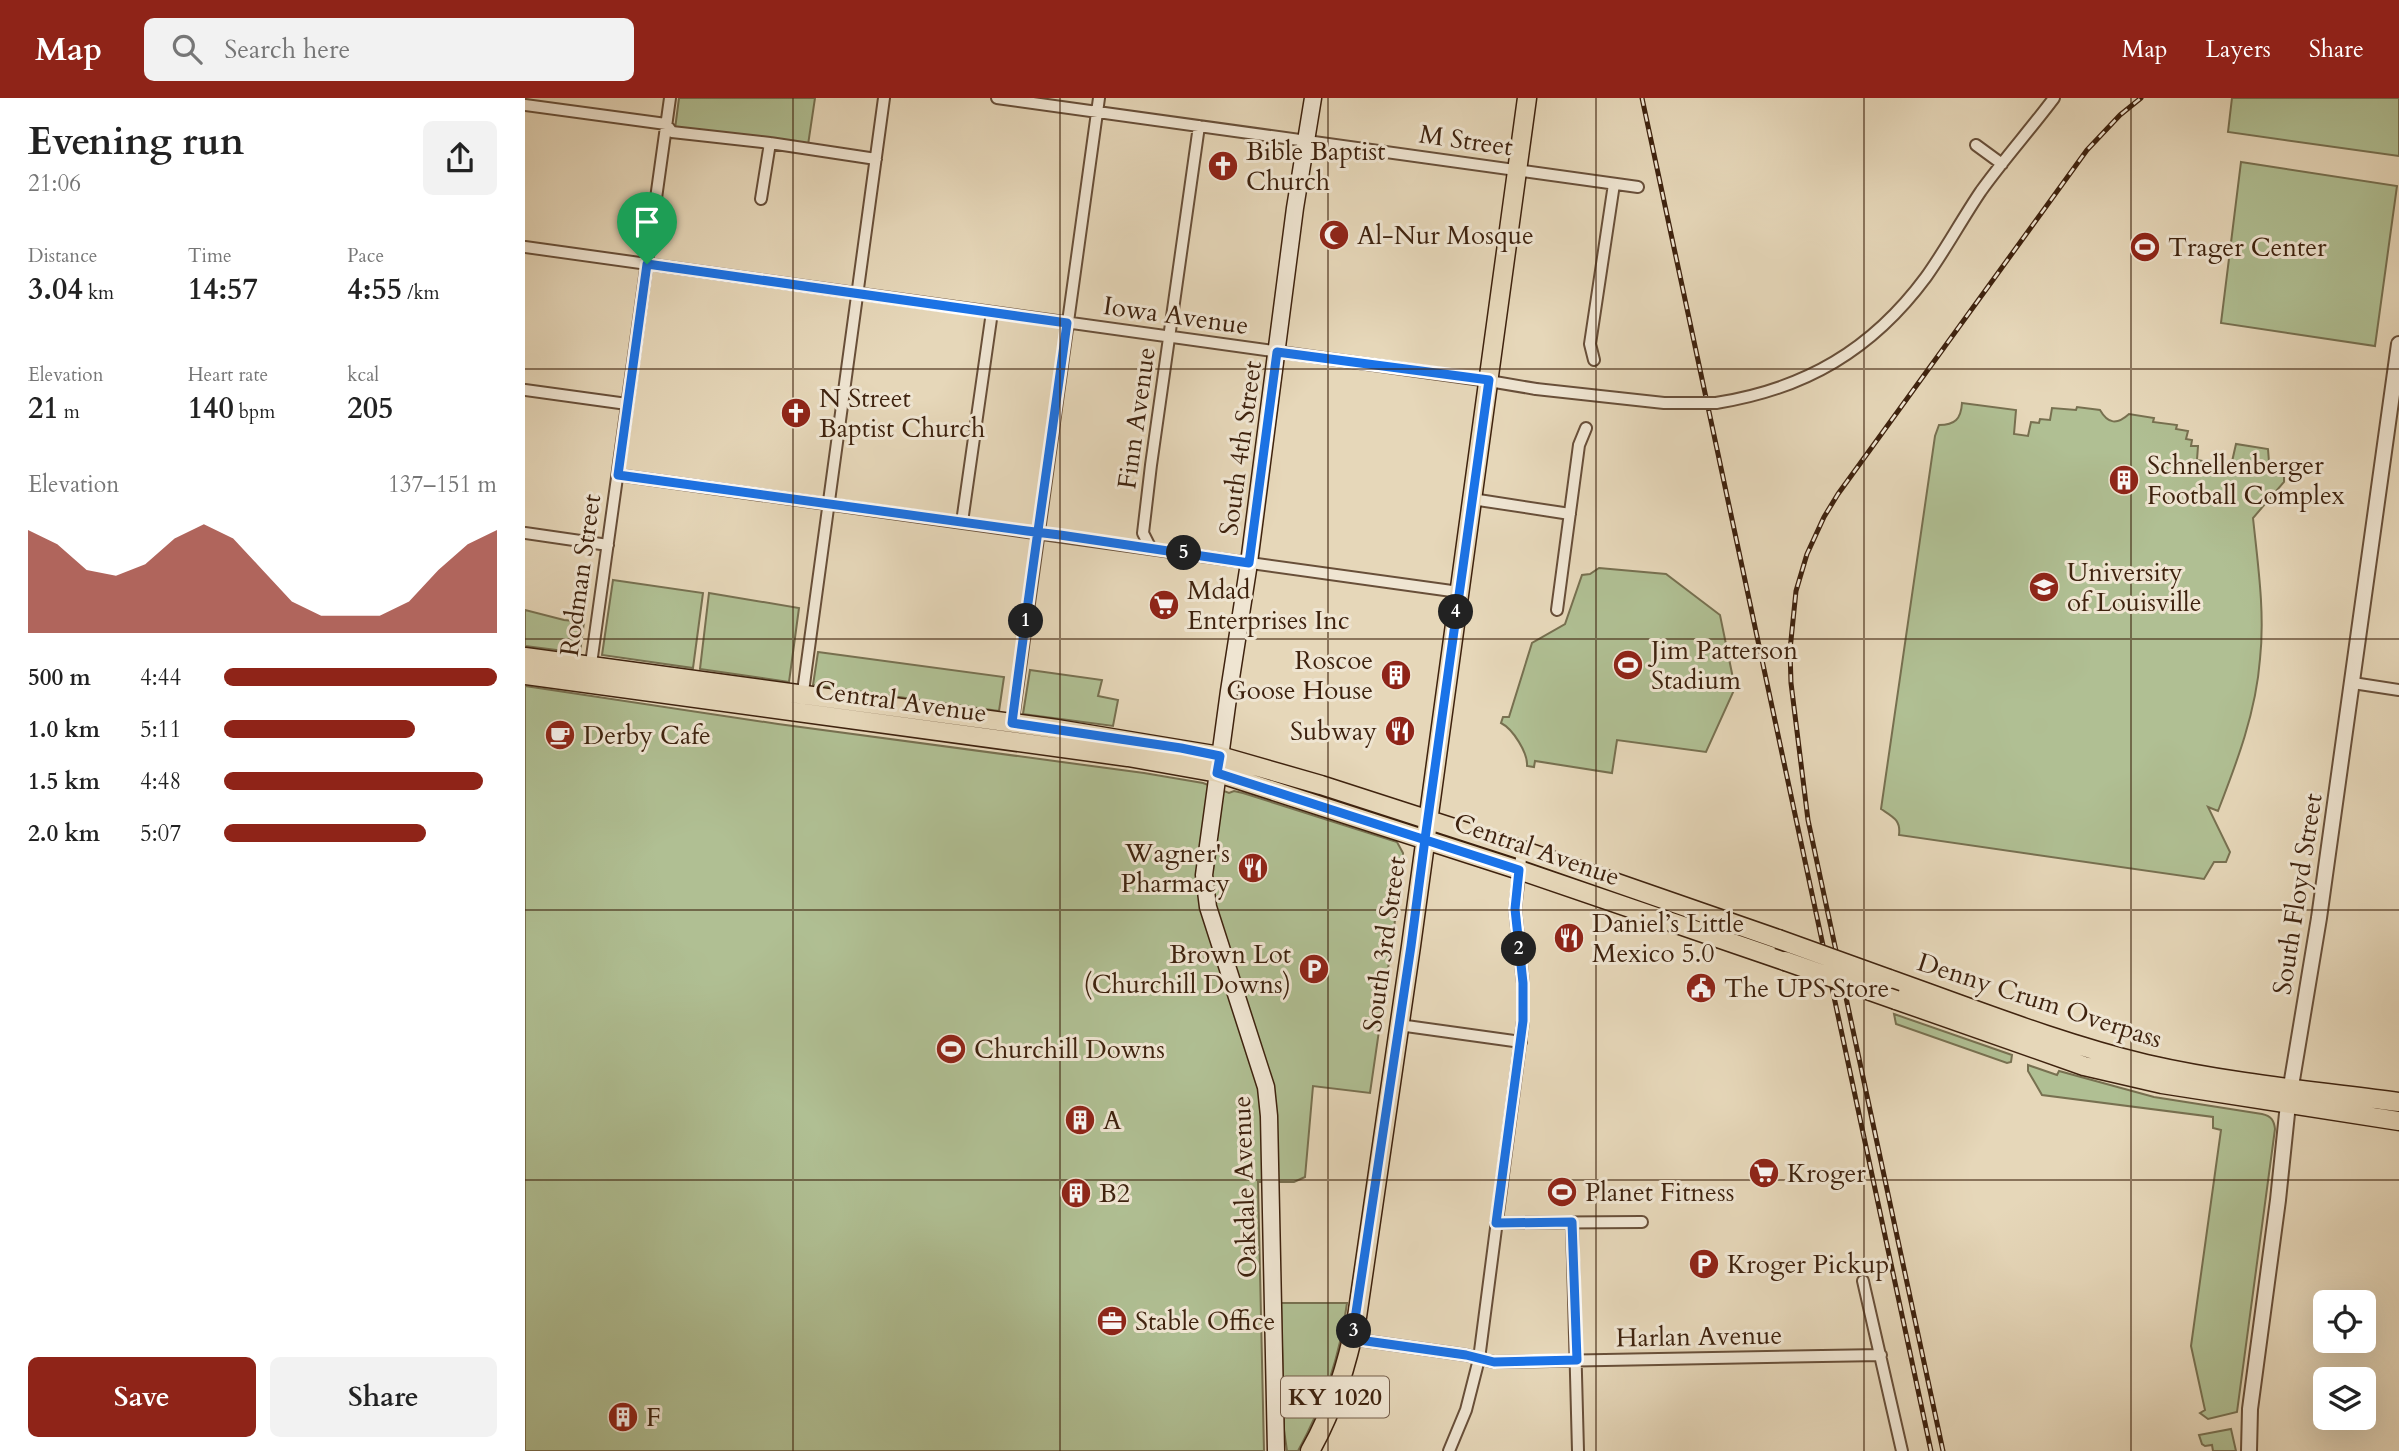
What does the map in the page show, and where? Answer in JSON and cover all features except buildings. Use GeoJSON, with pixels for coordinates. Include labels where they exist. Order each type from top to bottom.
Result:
{"type":"FeatureCollection","features":[{"type":"Feature","properties":{"kind":"main road","name":"South 4th Street"},"geometry":{"type":"LineString","coordinates":[[1204,888],[1313,98]]}},
{"type":"Feature","properties":{"kind":"main road","name":"South 3rd Street"},"geometry":{"type":"LineString","coordinates":[[1352,1339],[1428,820],[1527,98]]}},
{"type":"Feature","properties":{"kind":"main road","name":"Central Avenue"},"geometry":{"type":"LineString","coordinates":[[525,657],[1133,740],[1428,820],[1523,850],[1778,939]]}},
{"type":"Feature","properties":{"kind":"main road","name":"Central Avenue"},"geometry":{"type":"LineString","coordinates":[[525,675],[1009,743],[1219,764],[1425,839],[1785,961]]}},
{"type":"Feature","properties":{"kind":"main road","name":"Oakdale Avenue"},"geometry":{"type":"LineString","coordinates":[[1204,888],[1266,1087],[1270,1128],[1276,1451]]}},
{"type":"Feature","properties":{"kind":"main road","name":"Denny Crum Overpass"},"geometry":{"type":"LineString","coordinates":[[1778,939],[2047,1035],[2147,1064],[2290,1096]]}},
{"type":"Feature","properties":{"kind":"main road","name":"Denny Crum Overpass"},"geometry":{"type":"LineString","coordinates":[[1785,961],[2084,1066],[2162,1084],[2290,1096]]}},
{"type":"Feature","properties":{"kind":"main road"},"geometry":{"type":"LineString","coordinates":[[2290,1096],[2399,1102]]}},
{"type":"Feature","properties":{"kind":"main road"},"geometry":{"type":"LineString","coordinates":[[2290,1096],[2399,1121]]}},
{"type":"Feature","properties":{"kind":"main road","name":"KY 1020"},"geometry":{"type":"LineString","coordinates":[[1310,1451],[1334,1401],[1352,1339]]}},
{"type":"Feature","properties":{"kind":"street","name":"Rodman Street"},"geometry":{"type":"LineString","coordinates":[[587,684],[670,98]]}},
{"type":"Feature","properties":{"kind":"street"},"geometry":{"type":"LineString","coordinates":[[800,713],[884,98]]}},
{"type":"Feature","properties":{"kind":"street","name":"M Street"},"geometry":{"type":"LineString","coordinates":[[997,98],[1638,187]]}},
{"type":"Feature","properties":{"kind":"street"},"geometry":{"type":"LineString","coordinates":[[1009,743],[1099,98]]}},
{"type":"Feature","properties":{"kind":"street","name":"Iowa Avenue"},"geometry":{"type":"LineString","coordinates":[[525,247],[1489,380],[1537,389],[1681,404],[1726,401],[1778,389],[1824,369],[1857,347],[1890,319],[1926,276],[1970,208],[2054,98]]}},
{"type":"Feature","properties":{"kind":"street"},"geometry":{"type":"LineString","coordinates":[[525,104],[666,124],[672,132],[876,159]]}},
{"type":"Feature","properties":{"kind":"street","name":"Finn Avenue"},"geometry":{"type":"LineString","coordinates":[[1151,549],[1143,533],[1199,126]]}},
{"type":"Feature","properties":{"kind":"street"},"geometry":{"type":"LineString","coordinates":[[761,199],[770,143]]}},
{"type":"Feature","properties":{"kind":"street"},"geometry":{"type":"LineString","coordinates":[[1976,145],[2002,164]]}},
{"type":"Feature","properties":{"kind":"street"},"geometry":{"type":"LineString","coordinates":[[1594,360],[1590,344],[1614,184]]}},
{"type":"Feature","properties":{"kind":"street"},"geometry":{"type":"LineString","coordinates":[[962,522],[992,312]]}},
{"type":"Feature","properties":{"kind":"street","name":"South Floyd Street"},"geometry":{"type":"LineString","coordinates":[[2249,1451],[2250,1409],[2290,1096],[2319,918],[2399,344]]}},
{"type":"Feature","properties":{"kind":"street"},"geometry":{"type":"LineString","coordinates":[[525,390],[627,404]]}},
{"type":"Feature","properties":{"kind":"street"},"geometry":{"type":"LineString","coordinates":[[1557,610],[1579,445],[1586,428]]}},
{"type":"Feature","properties":{"kind":"street"},"geometry":{"type":"LineString","coordinates":[[618,475],[1459,592]]}},
{"type":"Feature","properties":{"kind":"street"},"geometry":{"type":"LineString","coordinates":[[1472,499],[1570,514]]}},
{"type":"Feature","properties":{"kind":"street"},"geometry":{"type":"LineString","coordinates":[[525,533],[608,545]]}},
{"type":"Feature","properties":{"kind":"street"},"geometry":{"type":"LineString","coordinates":[[2353,683],[2399,690]]}},
{"type":"Feature","properties":{"kind":"street"},"geometry":{"type":"LineString","coordinates":[[1449,1451],[1466,1410],[1479,1359],[1521,1042],[1523,983],[1515,909],[1523,850]]}},
{"type":"Feature","properties":{"kind":"street"},"geometry":{"type":"LineString","coordinates":[[1399,1025],[1521,1042]]}},
{"type":"Feature","properties":{"kind":"street"},"geometry":{"type":"LineString","coordinates":[[1572,1222],[1578,1451]]}},
{"type":"Feature","properties":{"kind":"street"},"geometry":{"type":"LineString","coordinates":[[1496,1223],[1642,1222]]}},
{"type":"Feature","properties":{"kind":"street"},"geometry":{"type":"LineString","coordinates":[[1863,1281],[1902,1451]]}},
{"type":"Feature","properties":{"kind":"street","name":"Harlan Avenue"},"geometry":{"type":"LineString","coordinates":[[1352,1339],[1494,1362],[1881,1355]]}},
{"type":"Feature","properties":{"kind":"green space"},"geometry":{"type":"Polygon","coordinates":[[[679,98],[815,98],[808,145],[675,129],[679,98]]]}},
{"type":"Feature","properties":{"kind":"green space"},"geometry":{"type":"Polygon","coordinates":[[[2232,98],[2399,98],[2399,156],[2228,132],[2232,98]]]}},
{"type":"Feature","properties":{"kind":"green space"},"geometry":{"type":"Polygon","coordinates":[[[2241,162],[2397,186],[2375,346],[2221,323],[2241,162]]]}},
{"type":"Feature","properties":{"kind":"green space"},"geometry":{"type":"Polygon","coordinates":[[[1962,403],[2016,410],[2014,434],[2028,436],[2031,422],[2050,420],[2052,408],[2100,410],[2106,418],[2113,421],[2121,420],[2129,414],[2154,418],[2153,422],[2177,425],[2176,429],[2188,431],[2186,439],[2192,440],[2191,446],[2198,446],[2197,460],[2231,466],[2236,444],[2268,449],[2269,462],[2284,472],[2284,482],[2253,518],[2261,607],[2258,679],[2245,736],[2218,811],[2208,807],[2230,852],[2226,862],[2214,862],[2204,879],[1899,835],[1897,822],[1881,809],[1935,436],[1939,425],[1956,420],[1962,403]]]}},
{"type":"Feature","properties":{"kind":"green space","name":"Jim Patterson Stadium"},"geometry":{"type":"Polygon","coordinates":[[[1599,568],[1666,574],[1720,615],[1735,688],[1706,752],[1617,740],[1612,773],[1535,761],[1534,767],[1527,766],[1519,742],[1501,723],[1503,717],[1509,717],[1532,643],[1565,624],[1582,575],[1590,574],[1599,568]]]}},
{"type":"Feature","properties":{"kind":"green space"},"geometry":{"type":"Polygon","coordinates":[[[613,580],[703,593],[693,668],[602,655],[613,580]]]}},
{"type":"Feature","properties":{"kind":"green space"},"geometry":{"type":"Polygon","coordinates":[[[709,593],[799,608],[789,682],[700,669],[709,593]]]}},
{"type":"Feature","properties":{"kind":"green space"},"geometry":{"type":"Polygon","coordinates":[[[525,610],[584,622],[580,653],[525,646],[525,610]]]}},
{"type":"Feature","properties":{"kind":"green space"},"geometry":{"type":"Polygon","coordinates":[[[818,652],[1004,677],[999,711],[813,685],[818,652]]]}},
{"type":"Feature","properties":{"kind":"green space"},"geometry":{"type":"Polygon","coordinates":[[[1030,670],[1102,680],[1098,696],[1118,700],[1113,726],[1023,714],[1030,670]]]}},
{"type":"Feature","properties":{"kind":"green space","name":"Churchill Downs"},"geometry":{"type":"Polygon","coordinates":[[[525,686],[1203,783],[1397,842],[1403,853],[1403,865],[1370,1093],[1313,1086],[1305,1177],[1294,1182],[1258,1182],[1264,1451],[525,1451],[525,686]]]}},
{"type":"Feature","properties":{"kind":"green space"},"geometry":{"type":"Polygon","coordinates":[[[1894,1014],[2012,1055],[2011,1062],[2007,1063],[1896,1024],[1894,1014]]]}},
{"type":"Feature","properties":{"kind":"green space"},"geometry":{"type":"Polygon","coordinates":[[[2028,1065],[2057,1075],[2059,1071],[2154,1097],[2262,1114],[2273,1121],[2275,1129],[2237,1412],[2208,1419],[2200,1413],[2205,1410],[2191,1346],[2221,1130],[2213,1128],[2213,1117],[2042,1095],[2028,1071],[2028,1065]]]}},
{"type":"Feature","properties":{"kind":"green space"},"geometry":{"type":"Polygon","coordinates":[[[1281,1303],[1347,1303],[1330,1380],[1298,1451],[1287,1451],[1284,1430],[1281,1303]]]}},
{"type":"Feature","properties":{"kind":"green space"},"geometry":{"type":"Polygon","coordinates":[[[2231,1429],[2236,1451],[2213,1451],[2212,1445],[2202,1444],[2199,1435],[2231,1429]]]}},
{"type":"Feature","properties":{"kind":"railway"},"geometry":{"type":"LineString","coordinates":[[1642,98],[1931,1451]]}},
{"type":"Feature","properties":{"kind":"railway"},"geometry":{"type":"LineString","coordinates":[[1943,1451],[1808,820],[1791,683],[1790,650],[1796,591],[1807,554],[1838,494],[2087,150],[2120,115],[2141,98]]}},
{"type":"Feature","properties":{"kind":"place","name":"Bible Baptist Church"},"geometry":{"type":"Point","coordinates":[1223,166]}},
{"type":"Feature","properties":{"kind":"place","name":"Al-Nur Mosque"},"geometry":{"type":"Point","coordinates":[1334,235]}},
{"type":"Feature","properties":{"kind":"place","name":"Trager Center"},"geometry":{"type":"Point","coordinates":[2145,247]}},
{"type":"Feature","properties":{"kind":"place","name":"N Street Baptist Church"},"geometry":{"type":"Point","coordinates":[796,413]}},
{"type":"Feature","properties":{"kind":"place","name":"Schnellenberger Football Complex"},"geometry":{"type":"Point","coordinates":[2124,480]}},
{"type":"Feature","properties":{"kind":"place","name":"University of Louisville"},"geometry":{"type":"Point","coordinates":[2044,587]}},
{"type":"Feature","properties":{"kind":"place","name":"Mdad Enterprises Inc"},"geometry":{"type":"Point","coordinates":[1164,605]}},
{"type":"Feature","properties":{"kind":"place","name":"Jim Patterson Stadium"},"geometry":{"type":"Point","coordinates":[1628,665]}},
{"type":"Feature","properties":{"kind":"place","name":"Roscoe Goose House"},"geometry":{"type":"Point","coordinates":[1396,675]}},
{"type":"Feature","properties":{"kind":"place","name":"Subway"},"geometry":{"type":"Point","coordinates":[1400,731]}},
{"type":"Feature","properties":{"kind":"place","name":"Derby Cafe"},"geometry":{"type":"Point","coordinates":[560,735]}},
{"type":"Feature","properties":{"kind":"place","name":"Wagner's Pharmacy"},"geometry":{"type":"Point","coordinates":[1253,868]}},
{"type":"Feature","properties":{"kind":"place","name":"Daniel’s Little Mexico 5.0"},"geometry":{"type":"Point","coordinates":[1569,938]}},
{"type":"Feature","properties":{"kind":"place","name":"Brown Lot (Churchill Downs)"},"geometry":{"type":"Point","coordinates":[1314,969]}},
{"type":"Feature","properties":{"kind":"place","name":"The UPS Store"},"geometry":{"type":"Point","coordinates":[1701,988]}},
{"type":"Feature","properties":{"kind":"place","name":"Churchill Downs"},"geometry":{"type":"Point","coordinates":[951,1049]}},
{"type":"Feature","properties":{"kind":"place","name":"A"},"geometry":{"type":"Point","coordinates":[1080,1120]}},
{"type":"Feature","properties":{"kind":"place","name":"Kroger"},"geometry":{"type":"Point","coordinates":[1764,1173]}},
{"type":"Feature","properties":{"kind":"place","name":"Planet Fitness"},"geometry":{"type":"Point","coordinates":[1562,1192]}},
{"type":"Feature","properties":{"kind":"place","name":"B2"},"geometry":{"type":"Point","coordinates":[1076,1193]}},
{"type":"Feature","properties":{"kind":"place","name":"Kroger Pickup"},"geometry":{"type":"Point","coordinates":[1704,1264]}},
{"type":"Feature","properties":{"kind":"place","name":"Stable Office"},"geometry":{"type":"Point","coordinates":[1112,1321]}},
{"type":"Feature","properties":{"kind":"place","name":"F"},"geometry":{"type":"Point","coordinates":[623,1417]}},
{"type":"Feature","properties":{"kind":"route"},"geometry":{"type":"LineString","coordinates":[[647,264],[618,475],[1039,533],[1060,535],[1249,563],[1277,352],[1489,380],[1425,839],[1411,946],[1352,1339],[1466,1355],[1494,1362],[1577,1360],[1572,1222],[1496,1223],[1523,1021],[1523,983],[1515,909],[1519,870],[1425,839],[1390,827],[1217,773],[1220,756],[1012,723],[1039,533],[1067,323],[647,264]]}}]}
